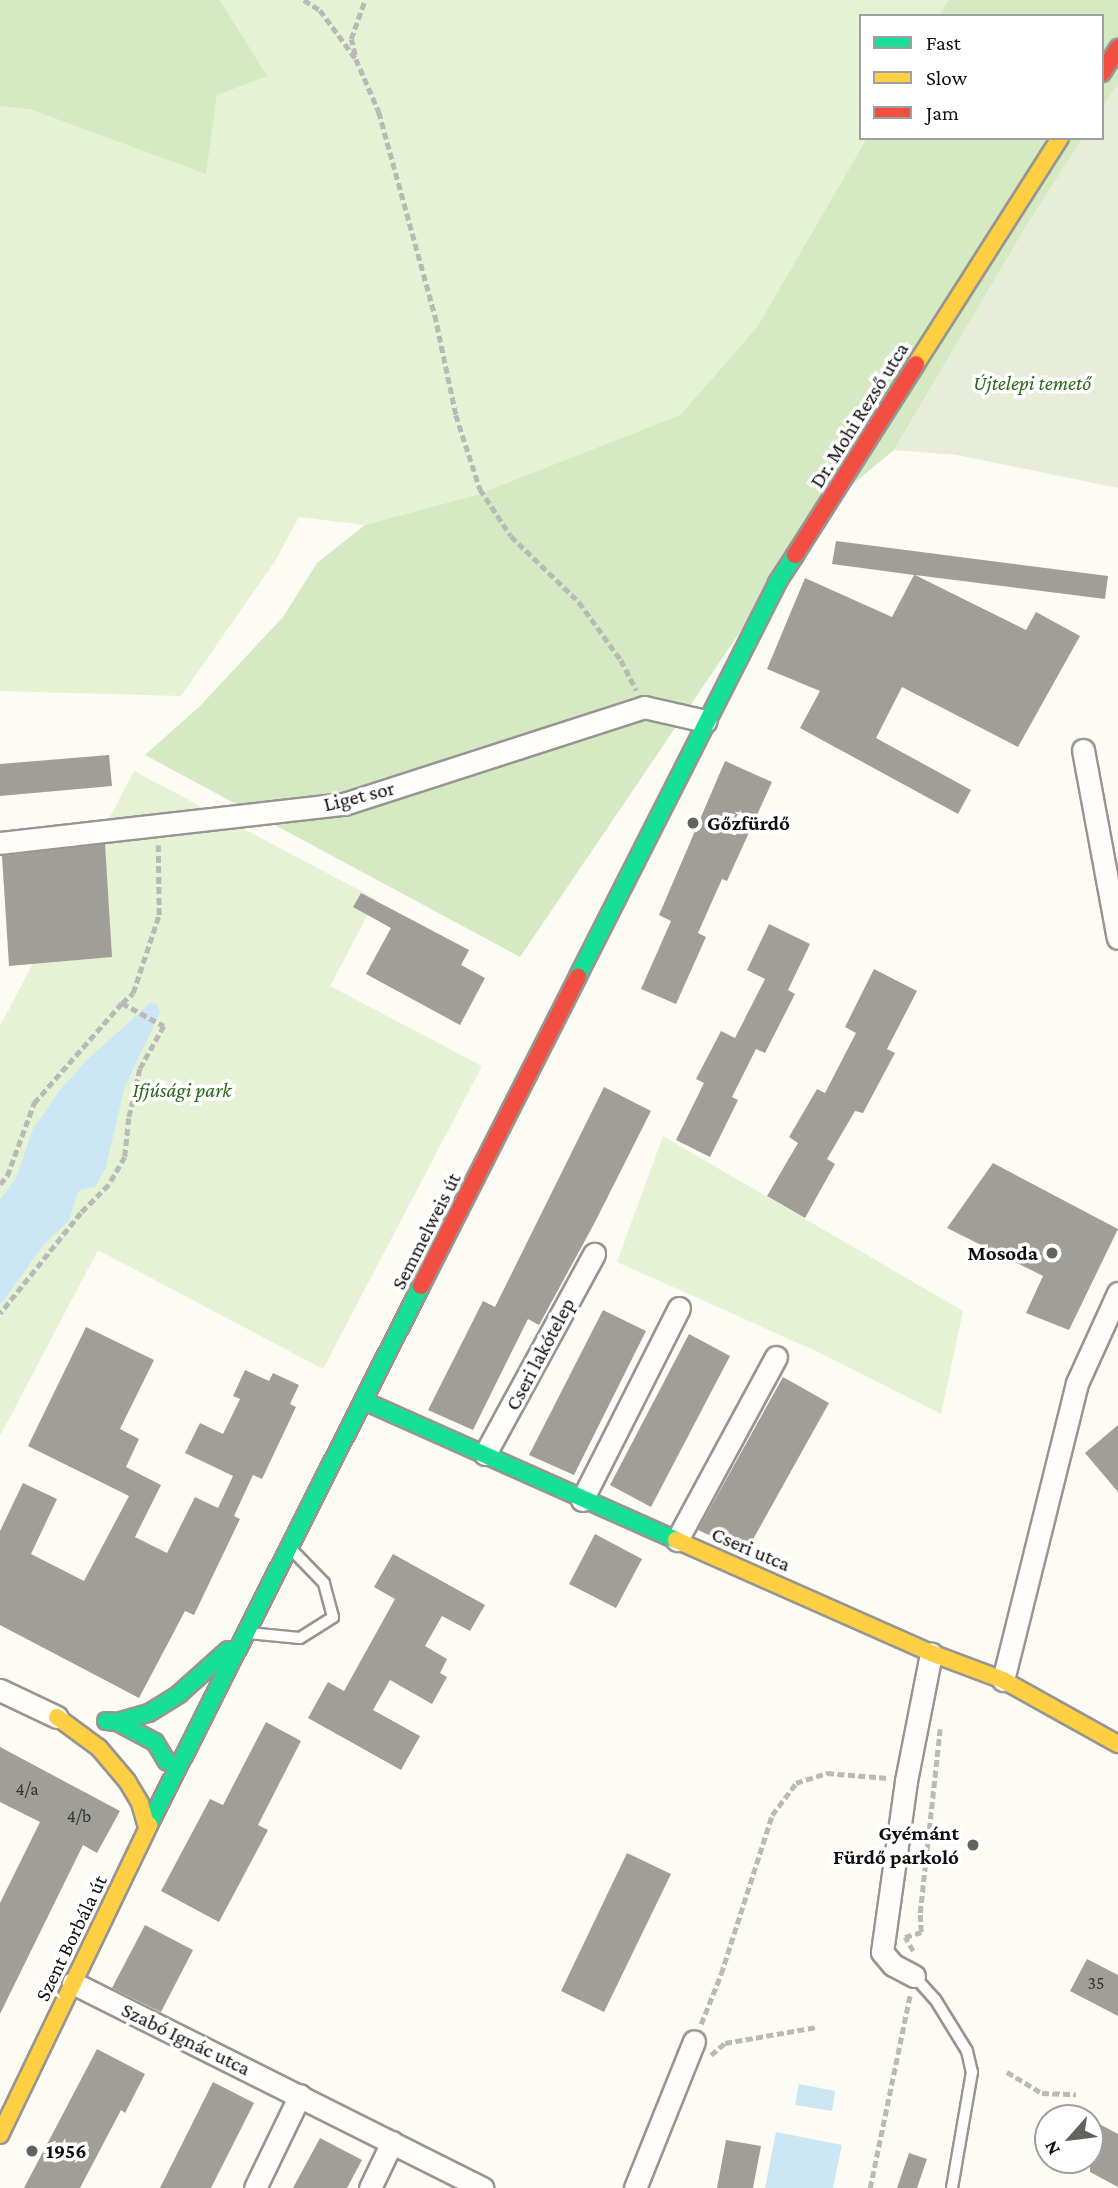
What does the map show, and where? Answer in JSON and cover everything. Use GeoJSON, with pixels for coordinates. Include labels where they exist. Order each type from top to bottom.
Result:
{"type":"FeatureCollection","features":[{"type":"Feature","properties":{"kind":"street"},"geometry":{"type":"LineString","coordinates":[[1104,69],[1118,48]]}},
{"type":"Feature","properties":{"kind":"street","name":"Dr. Mohi Rezső utca"},"geometry":{"type":"LineString","coordinates":[[705,721],[777,583],[1059,140]]}},
{"type":"Feature","properties":{"kind":"street"},"geometry":{"type":"LineString","coordinates":[[643,707],[705,721]]}},
{"type":"Feature","properties":{"kind":"street","name":"Liget sor"},"geometry":{"type":"LineString","coordinates":[[0,843],[344,804],[643,707]]}},
{"type":"Feature","properties":{"kind":"street","name":"Semmelweis út"},"geometry":{"type":"LineString","coordinates":[[161,1764],[246,1633],[705,721]]}},
{"type":"Feature","properties":{"kind":"street"},"geometry":{"type":"LineString","coordinates":[[1083,750],[1118,938]]}},
{"type":"Feature","properties":{"kind":"street","name":"Cseri lakótelep"},"geometry":{"type":"LineString","coordinates":[[485,1454],[594,1254]]}},
{"type":"Feature","properties":{"kind":"street"},"geometry":{"type":"LineString","coordinates":[[1003,1680],[1077,1383],[1118,1293]]}},
{"type":"Feature","properties":{"kind":"street"},"geometry":{"type":"LineString","coordinates":[[582,1500],[679,1308]]}},
{"type":"Feature","properties":{"kind":"street"},"geometry":{"type":"LineString","coordinates":[[677,1541],[776,1357]]}},
{"type":"Feature","properties":{"kind":"street","name":"Cseri utca"},"geometry":{"type":"LineString","coordinates":[[364,1401],[931,1653],[1003,1680],[1118,1744]]}},
{"type":"Feature","properties":{"kind":"street"},"geometry":{"type":"LineString","coordinates":[[57,1717],[117,1722],[149,1713],[179,1694],[246,1633]]}},
{"type":"Feature","properties":{"kind":"street"},"geometry":{"type":"LineString","coordinates":[[914,1976],[893,1965],[882,1952],[906,1781],[931,1653]]}},
{"type":"Feature","properties":{"kind":"street"},"geometry":{"type":"LineString","coordinates":[[0,1690],[57,1717],[99,1748],[127,1781],[140,1803],[147,1828]]}},
{"type":"Feature","properties":{"kind":"street"},"geometry":{"type":"LineString","coordinates":[[99,1748],[161,1764],[155,1742],[117,1722]]}},
{"type":"Feature","properties":{"kind":"street","name":"Szent Borbála út"},"geometry":{"type":"LineString","coordinates":[[0,2135],[147,1828],[161,1764]]}},
{"type":"Feature","properties":{"kind":"street","name":"Szabó Ignác utca"},"geometry":{"type":"LineString","coordinates":[[73,1983],[483,2188]]}},
{"type":"Feature","properties":{"kind":"street"},"geometry":{"type":"LineString","coordinates":[[635,2188],[700,2050]]}},
{"type":"Feature","properties":{"kind":"street"},"geometry":{"type":"LineString","coordinates":[[255,2188],[300,2095]]}},
{"type":"Feature","properties":{"kind":"street"},"geometry":{"type":"LineString","coordinates":[[370,2188],[392,2142]]}},
{"type":"Feature","properties":{"kind":"lane"},"geometry":{"type":"LineString","coordinates":[[246,1633],[300,1637],[332,1617],[324,1583],[289,1547]]}},
{"type":"Feature","properties":{"kind":"lane"},"geometry":{"type":"LineString","coordinates":[[914,1976],[935,1999],[967,2051],[972,2072],[952,2188]]}},
{"type":"Feature","properties":{"kind":"path"},"geometry":{"type":"LineString","coordinates":[[304,0],[320,10],[356,59]]}},
{"type":"Feature","properties":{"kind":"path"},"geometry":{"type":"LineString","coordinates":[[365,0],[351,39],[356,59],[379,112],[407,209],[456,415],[480,489],[511,536],[579,602],[621,660],[643,707]]}},
{"type":"Feature","properties":{"kind":"path"},"geometry":{"type":"LineString","coordinates":[[0,1184],[7,1176],[34,1103],[133,993],[159,915],[158,825]]}},
{"type":"Feature","properties":{"kind":"path"},"geometry":{"type":"LineString","coordinates":[[0,1314],[81,1213],[109,1185],[125,1157],[129,1118],[140,1069],[164,1026],[132,1011],[122,1003]]}},
{"type":"Feature","properties":{"kind":"path"},"geometry":{"type":"LineString","coordinates":[[872,2186],[914,1976],[914,1952],[905,1937],[921,1932],[920,1913],[941,1726]]}},
{"type":"Feature","properties":{"kind":"path"},"geometry":{"type":"LineString","coordinates":[[700,2050],[772,1815],[796,1783],[827,1773],[906,1781]]}},
{"type":"Feature","properties":{"kind":"path"},"geometry":{"type":"LineString","coordinates":[[700,2050],[817,2027]]}},
{"type":"Feature","properties":{"kind":"path"},"geometry":{"type":"LineString","coordinates":[[1007,2072],[1042,2093],[1076,2094]]}},
{"type":"Feature","properties":{"kind":"green space"},"geometry":{"type":"Polygon","coordinates":[[[0,0],[220,0],[267,76],[217,95],[206,174],[32,110],[0,106],[0,0]]]}},
{"type":"Feature","properties":{"kind":"green space"},"geometry":{"type":"Polygon","coordinates":[[[220,0],[948,0],[940,14],[859,14],[859,140],[866,140],[757,327],[680,415],[476,495],[365,525],[299,517],[275,561],[181,696],[0,691],[0,106],[32,110],[206,174],[217,94],[266,76],[220,0]]]}},
{"type":"Feature","properties":{"kind":"green space"},"geometry":{"type":"Polygon","coordinates":[[[948,0],[1118,0],[1118,84],[1104,105],[1104,14],[940,14],[948,0]]]}},
{"type":"Feature","properties":{"kind":"green space","name":"Újtelepi temető"},"geometry":{"type":"Polygon","coordinates":[[[1118,84],[1118,488],[957,455],[894,450],[1030,220],[1082,140],[1104,140],[1104,105],[1118,84]]]}},
{"type":"Feature","properties":{"kind":"green space"},"geometry":{"type":"Polygon","coordinates":[[[866,140],[1082,140],[1030,220],[894,450],[824,508],[520,957],[145,755],[200,706],[283,617],[317,563],[365,525],[476,495],[680,415],[757,327],[866,140]]]}},
{"type":"Feature","properties":{"kind":"green space","name":"Ifjúsági park"},"geometry":{"type":"Polygon","coordinates":[[[134,771],[376,899],[330,986],[482,1066],[323,1369],[98,1250],[0,1436],[0,1026],[134,771]]]}},
{"type":"Feature","properties":{"kind":"green space"},"geometry":{"type":"Polygon","coordinates":[[[663,1136],[963,1311],[941,1414],[818,1352],[617,1262],[663,1136]]]}},
{"type":"Feature","properties":{"kind":"water"},"geometry":{"type":"Polygon","coordinates":[[[150,1003],[157,1005],[160,1012],[124,1089],[106,1167],[95,1187],[82,1189],[77,1194],[69,1221],[45,1243],[0,1305],[0,1200],[16,1178],[33,1129],[60,1090],[86,1061],[150,1003]]]}},
{"type":"Feature","properties":{"kind":"water"},"geometry":{"type":"Polygon","coordinates":[[[799,2084],[835,2091],[832,2111],[795,2105],[799,2084]]]}},
{"type":"Feature","properties":{"kind":"water"},"geometry":{"type":"Polygon","coordinates":[[[776,2132],[842,2145],[833,2188],[765,2188],[776,2132]]]}},
{"type":"Feature","properties":{"kind":"building"},"geometry":{"type":"Polygon","coordinates":[[[836,541],[1108,576],[1105,599],[915,575],[1026,630],[1036,612],[1080,636],[1018,747],[902,687],[876,738],[971,790],[958,814],[800,728],[820,691],[767,669],[805,578],[892,617],[914,575],[832,564],[836,541]]]}},
{"type":"Feature","properties":{"kind":"building"},"geometry":{"type":"Polygon","coordinates":[[[109,755],[112,786],[0,796],[0,764],[109,755]]]}},
{"type":"Feature","properties":{"kind":"building"},"geometry":{"type":"Polygon","coordinates":[[[725,761],[772,782],[727,881],[722,879],[698,933],[706,937],[676,1004],[641,989],[671,921],[659,915],[725,761]]]}},
{"type":"Feature","properties":{"kind":"building"},"geometry":{"type":"Polygon","coordinates":[[[105,844],[112,957],[9,966],[2,856],[105,844]]]}},
{"type":"Feature","properties":{"kind":"building"},"geometry":{"type":"Polygon","coordinates":[[[361,893],[469,950],[461,965],[485,978],[460,1025],[366,974],[391,928],[353,907],[361,893]]]}},
{"type":"Feature","properties":{"kind":"building"},"geometry":{"type":"Polygon","coordinates":[[[769,924],[810,944],[788,990],[795,994],[765,1053],[756,1049],[732,1097],[738,1100],[710,1157],[676,1140],[704,1083],[696,1079],[721,1031],[735,1038],[765,979],[747,970],[769,924]]]}},
{"type":"Feature","properties":{"kind":"building"},"geometry":{"type":"Polygon","coordinates":[[[874,969],[917,991],[887,1049],[895,1053],[863,1113],[855,1111],[827,1159],[835,1164],[805,1218],[767,1196],[798,1143],[789,1137],[817,1089],[825,1093],[856,1033],[845,1027],[874,969]]]}},
{"type":"Feature","properties":{"kind":"building"},"geometry":{"type":"Polygon","coordinates":[[[604,1087],[651,1111],[539,1325],[528,1319],[473,1430],[428,1410],[483,1301],[495,1307],[604,1087]]]}},
{"type":"Feature","properties":{"kind":"building","name":"Mosoda"},"geometry":{"type":"Polygon","coordinates":[[[993,1163],[1118,1229],[1069,1330],[1026,1313],[1043,1276],[947,1228],[993,1163]]]}},
{"type":"Feature","properties":{"kind":"building"},"geometry":{"type":"Polygon","coordinates":[[[603,1310],[646,1331],[574,1475],[529,1455],[603,1310]]]}},
{"type":"Feature","properties":{"kind":"building"},"geometry":{"type":"Polygon","coordinates":[[[86,1327],[154,1360],[120,1429],[139,1439],[126,1467],[161,1485],[135,1537],[167,1553],[195,1497],[218,1508],[233,1476],[185,1453],[200,1423],[223,1434],[240,1399],[233,1396],[245,1370],[269,1381],[273,1373],[299,1385],[290,1404],[296,1407],[262,1479],[253,1475],[234,1516],[240,1519],[194,1615],[185,1611],[139,1698],[0,1625],[0,1531],[23,1483],[57,1499],[31,1554],[84,1581],[129,1496],[28,1446],[86,1327]]]}},
{"type":"Feature","properties":{"kind":"building"},"geometry":{"type":"Polygon","coordinates":[[[689,1334],[730,1356],[651,1507],[610,1485],[689,1334]]]}},
{"type":"Feature","properties":{"kind":"building"},"geometry":{"type":"Polygon","coordinates":[[[783,1377],[829,1403],[746,1552],[698,1530],[783,1377]]]}},
{"type":"Feature","properties":{"kind":"building"},"geometry":{"type":"Polygon","coordinates":[[[1118,1425],[1118,1492],[1085,1453],[1118,1425]]]}},
{"type":"Feature","properties":{"kind":"building"},"geometry":{"type":"Polygon","coordinates":[[[595,1534],[642,1559],[616,1608],[569,1584],[595,1534]]]}},
{"type":"Feature","properties":{"kind":"building"},"geometry":{"type":"Polygon","coordinates":[[[393,1554],[485,1605],[470,1631],[442,1616],[425,1646],[447,1659],[440,1673],[447,1677],[432,1704],[390,1680],[373,1710],[420,1736],[401,1770],[308,1718],[328,1682],[344,1691],[395,1599],[374,1587],[393,1554]]]}},
{"type":"Feature","properties":{"kind":"building"},"geometry":{"type":"Polygon","coordinates":[[[266,1722],[301,1741],[258,1825],[268,1830],[219,1922],[161,1891],[210,1799],[223,1805],[266,1722]]]}},
{"type":"Feature","properties":{"kind":"building"},"geometry":{"type":"Polygon","coordinates":[[[0,1747],[120,1811],[97,1853],[83,1845],[0,2014],[0,1903],[40,1822],[0,1802],[0,1747]]]}},
{"type":"Feature","properties":{"kind":"building"},"geometry":{"type":"Polygon","coordinates":[[[627,1853],[671,1874],[604,2012],[561,1991],[627,1853]]]}},
{"type":"Feature","properties":{"kind":"building"},"geometry":{"type":"Polygon","coordinates":[[[145,1925],[193,1950],[161,2012],[112,1988],[145,1925]]]}},
{"type":"Feature","properties":{"kind":"building"},"geometry":{"type":"Polygon","coordinates":[[[1087,1959],[1118,1975],[1118,2016],[1070,1991],[1087,1959]]]}},
{"type":"Feature","properties":{"kind":"building"},"geometry":{"type":"Polygon","coordinates":[[[97,2049],[145,2074],[125,2113],[121,2110],[80,2188],[24,2188],[97,2049]]]}},
{"type":"Feature","properties":{"kind":"building"},"geometry":{"type":"Polygon","coordinates":[[[213,2082],[254,2103],[211,2188],[160,2188],[213,2082]]]}},
{"type":"Feature","properties":{"kind":"building"},"geometry":{"type":"Polygon","coordinates":[[[1104,2126],[1118,2134],[1118,2187],[1094,2174],[1104,2174],[1104,2126]]]}},
{"type":"Feature","properties":{"kind":"building"},"geometry":{"type":"Polygon","coordinates":[[[320,2138],[362,2160],[347,2188],[293,2188],[320,2138]]]}},
{"type":"Feature","properties":{"kind":"building"},"geometry":{"type":"Polygon","coordinates":[[[726,2140],[761,2146],[753,2188],[717,2188],[726,2140]]]}},
{"type":"Feature","properties":{"kind":"building"},"geometry":{"type":"Polygon","coordinates":[[[909,2153],[927,2159],[917,2188],[897,2188],[909,2153]]]}},
{"type":"Feature","properties":{"kind":"traffic: fast"},"geometry":{"type":"LineString","coordinates":[[578,976],[777,583],[795,555]]}},
{"type":"Feature","properties":{"kind":"traffic: fast"},"geometry":{"type":"LineString","coordinates":[[149,1825],[421,1286]]}},
{"type":"Feature","properties":{"kind":"traffic: fast"},"geometry":{"type":"LineString","coordinates":[[364,1401],[676,1540]]}},
{"type":"Feature","properties":{"kind":"traffic: fast"},"geometry":{"type":"LineString","coordinates":[[117,1722],[149,1713],[179,1694],[228,1650]]}},
{"type":"Feature","properties":{"kind":"traffic: fast"},"geometry":{"type":"LineString","coordinates":[[106,1721],[117,1722],[155,1742],[167,1762]]}},
{"type":"Feature","properties":{"kind":"traffic: slow"},"geometry":{"type":"LineString","coordinates":[[916,364],[1059,140]]}},
{"type":"Feature","properties":{"kind":"traffic: slow"},"geometry":{"type":"LineString","coordinates":[[676,1540],[931,1653],[1003,1680],[1118,1744]]}},
{"type":"Feature","properties":{"kind":"traffic: slow"},"geometry":{"type":"LineString","coordinates":[[57,1717],[99,1748],[127,1781],[140,1803],[147,1828]]}},
{"type":"Feature","properties":{"kind":"traffic: slow"},"geometry":{"type":"LineString","coordinates":[[0,2135],[149,1825]]}},
{"type":"Feature","properties":{"kind":"traffic: jam"},"geometry":{"type":"LineString","coordinates":[[1104,70],[1118,48]]}},
{"type":"Feature","properties":{"kind":"traffic: jam"},"geometry":{"type":"LineString","coordinates":[[795,555],[916,364]]}},
{"type":"Feature","properties":{"kind":"traffic: jam"},"geometry":{"type":"LineString","coordinates":[[421,1286],[578,976]]}},
{"type":"Feature","properties":{"kind":"place","name":"Gőzfürdő"},"geometry":{"type":"Point","coordinates":[693,823]}},
{"type":"Feature","properties":{"kind":"place","name":"Mosoda"},"geometry":{"type":"Point","coordinates":[1052,1253]}},
{"type":"Feature","properties":{"kind":"place","name":"Gyémánt Fürdő parkoló"},"geometry":{"type":"Point","coordinates":[973,1845]}},
{"type":"Feature","properties":{"kind":"place","name":"1956"},"geometry":{"type":"Point","coordinates":[32,2151]}}]}
